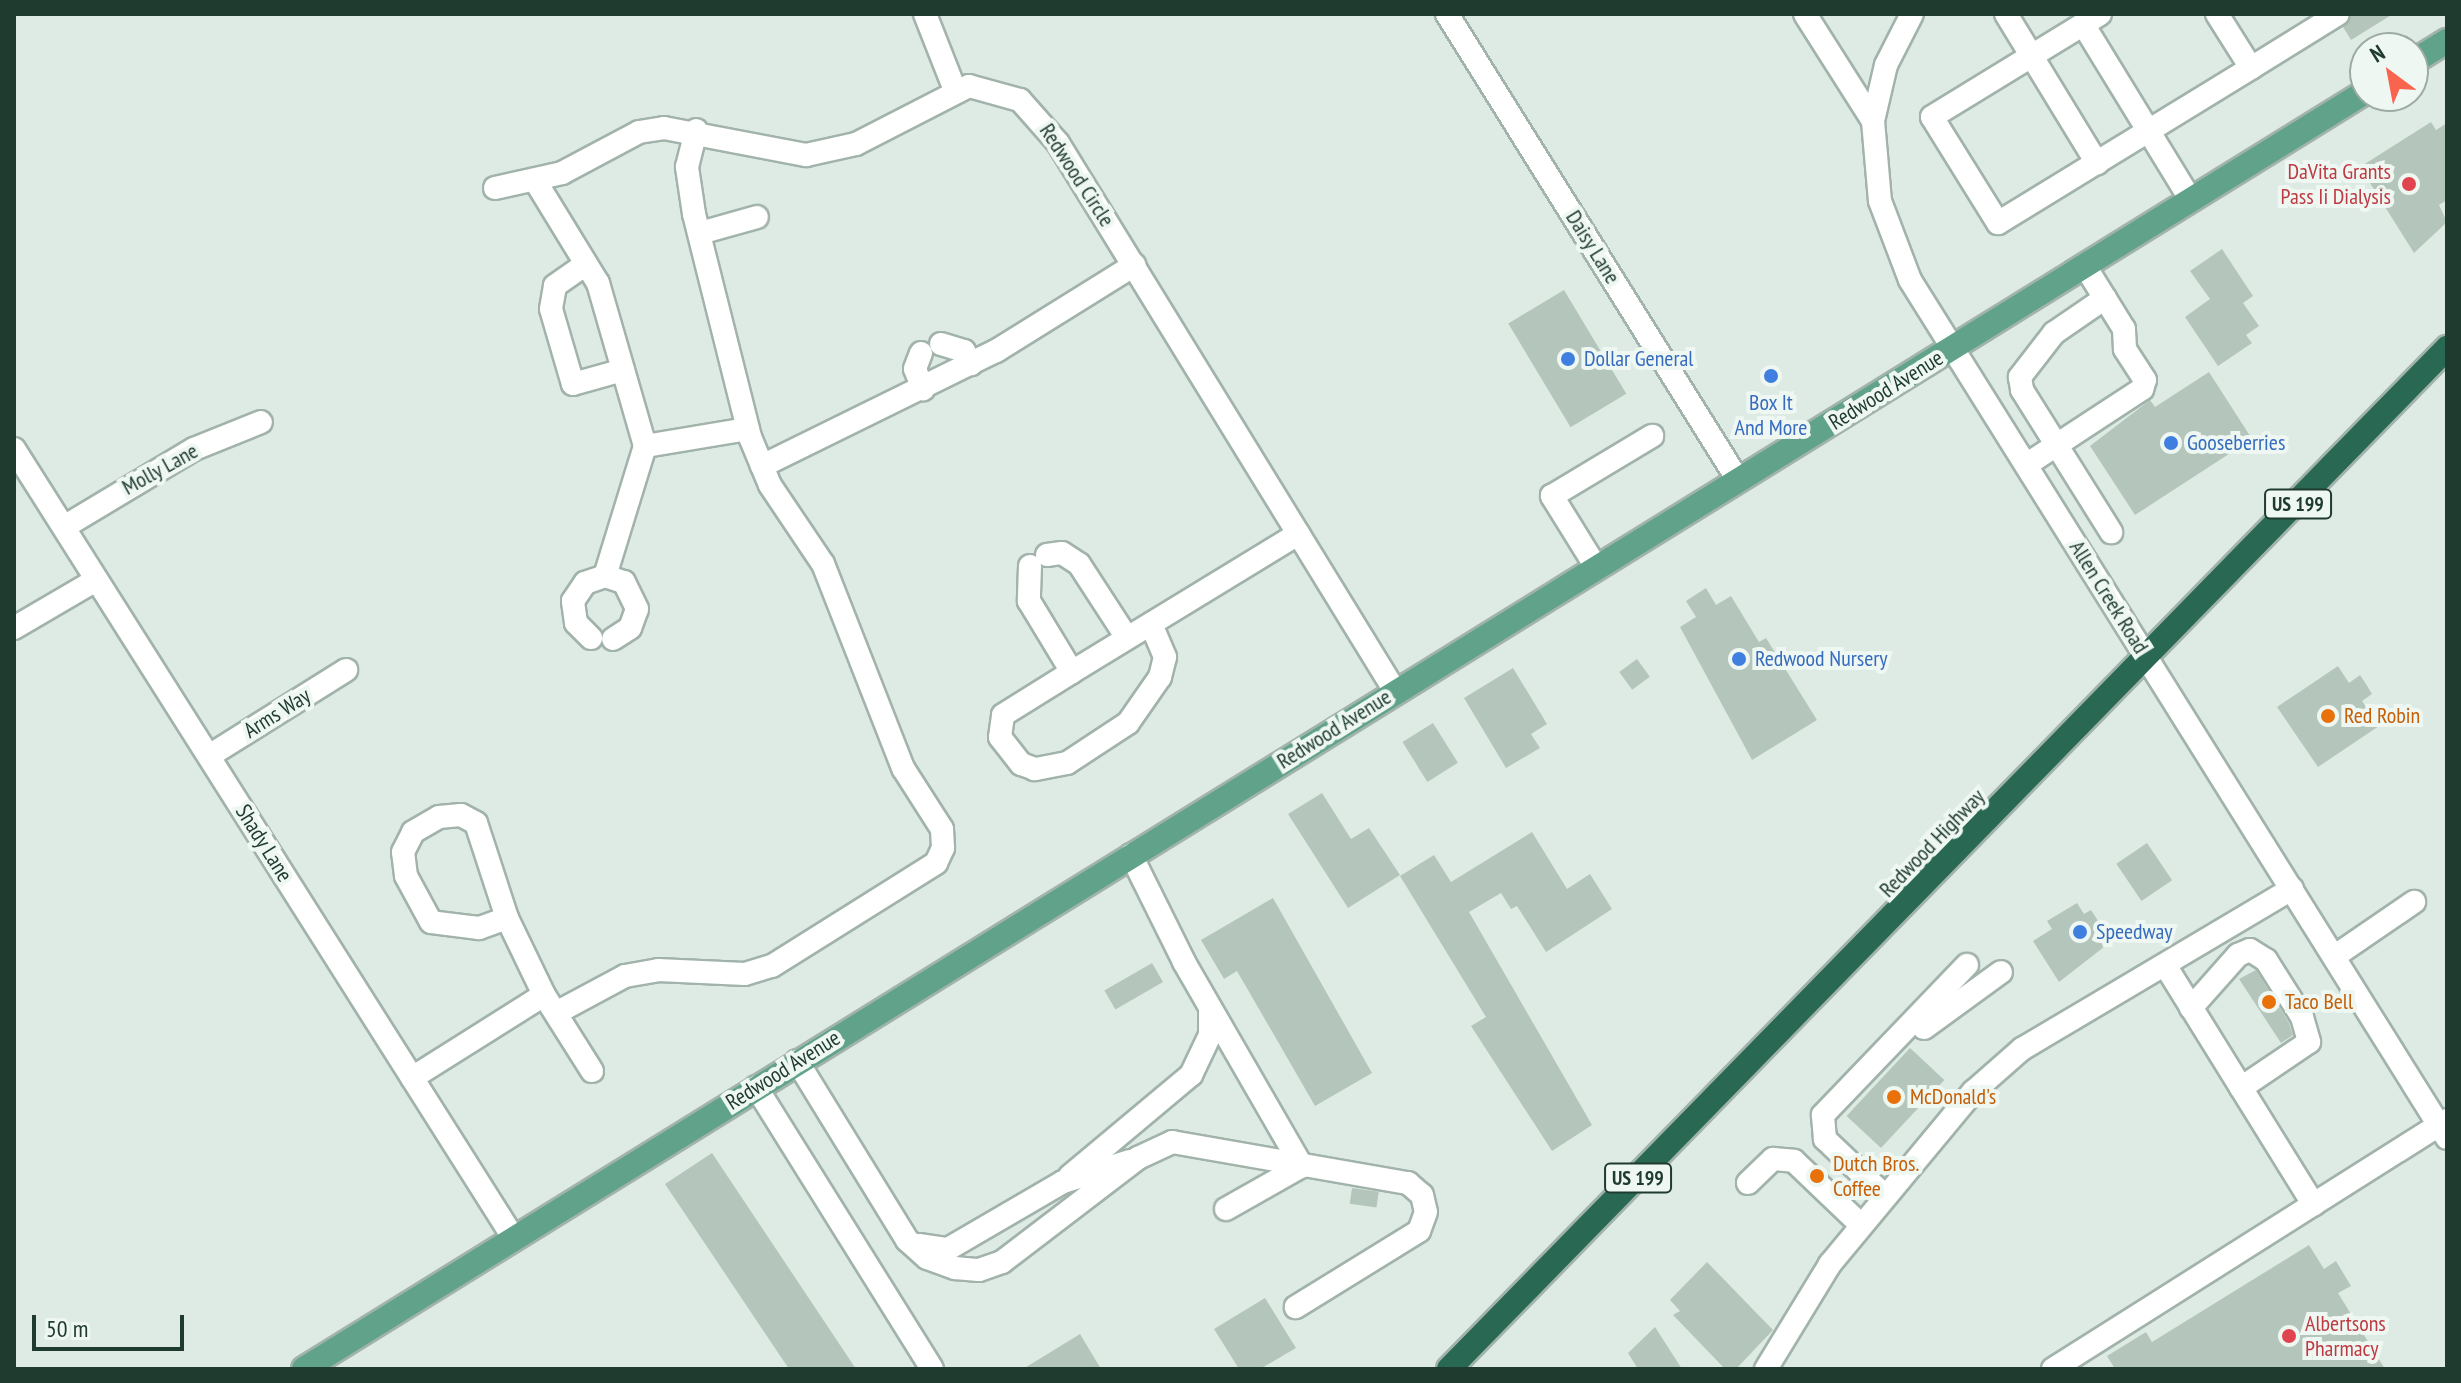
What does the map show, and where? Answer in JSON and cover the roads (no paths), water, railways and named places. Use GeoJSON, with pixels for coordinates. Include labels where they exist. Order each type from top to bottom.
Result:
{"type":"FeatureCollection","features":[{"type":"Feature","properties":{"kind":"highway","name":"Redwood Highway"},"geometry":{"type":"LineString","coordinates":[[1449,1369],[2149,659],[2447,348]]}},
{"type":"Feature","properties":{"kind":"main road"},"geometry":{"type":"LineString","coordinates":[[2429,52],[2447,41]]}},
{"type":"Feature","properties":{"kind":"main road","name":"Redwood Avenue"},"geometry":{"type":"LineString","coordinates":[[304,1369],[333,1361],[513,1237],[2349,102]]}},
{"type":"Feature","properties":{"kind":"street"},"geometry":{"type":"LineString","coordinates":[[925,14],[955,90]]}},
{"type":"Feature","properties":{"kind":"street","name":"Daisy Lane"},"geometry":{"type":"LineString","coordinates":[[1447,14],[1738,480]]}},
{"type":"Feature","properties":{"kind":"street"},"geometry":{"type":"LineString","coordinates":[[1805,14],[1873,121]]}},
{"type":"Feature","properties":{"kind":"street"},"geometry":{"type":"LineString","coordinates":[[2006,14],[2097,163]]}},
{"type":"Feature","properties":{"kind":"street"},"geometry":{"type":"LineString","coordinates":[[2217,14],[2251,68]]}},
{"type":"Feature","properties":{"kind":"street"},"geometry":{"type":"LineString","coordinates":[[2191,200],[2149,131],[2091,19],[1932,117],[1998,223],[2097,163],[2149,131],[2251,68],[2338,14]]}},
{"type":"Feature","properties":{"kind":"street","name":"Allen Creek Road"},"geometry":{"type":"LineString","coordinates":[[1907,20],[1873,121],[1887,227],[1910,280],[2445,1128]]}},
{"type":"Feature","properties":{"kind":"street","name":"Redwood Circle"},"geometry":{"type":"LineString","coordinates":[[495,188],[536,182],[639,132],[696,130],[775,151],[834,152],[955,90],[995,89],[1031,109],[1134,265],[1395,691]]}},
{"type":"Feature","properties":{"kind":"street"},"geometry":{"type":"LineString","coordinates":[[412,1078],[550,1004],[625,976],[658,970],[745,974],[772,966],[936,863],[943,848],[942,829],[903,768],[823,564],[762,466],[748,429],[687,167],[696,130]]}},
{"type":"Feature","properties":{"kind":"street"},"geometry":{"type":"LineString","coordinates":[[536,182],[586,264],[623,370],[645,446],[605,576]]}},
{"type":"Feature","properties":{"kind":"street"},"geometry":{"type":"LineString","coordinates":[[700,233],[757,217]]}},
{"type":"Feature","properties":{"kind":"street"},"geometry":{"type":"LineString","coordinates":[[586,264],[555,286],[551,309],[573,384],[623,370]]}},
{"type":"Feature","properties":{"kind":"street"},"geometry":{"type":"LineString","coordinates":[[762,466],[971,364],[1134,265]]}},
{"type":"Feature","properties":{"kind":"street"},"geometry":{"type":"LineString","coordinates":[[2026,465],[2142,389],[2145,380],[2105,298],[2085,266]]}},
{"type":"Feature","properties":{"kind":"street"},"geometry":{"type":"LineString","coordinates":[[2105,298],[2054,333],[2020,377],[2022,390],[2111,532]]}},
{"type":"Feature","properties":{"kind":"street"},"geometry":{"type":"LineString","coordinates":[[923,389],[915,369],[931,348],[964,351],[971,364]]}},
{"type":"Feature","properties":{"kind":"street","name":"Molly Lane"},"geometry":{"type":"LineString","coordinates":[[64,527],[194,449],[261,422]]}},
{"type":"Feature","properties":{"kind":"street"},"geometry":{"type":"LineString","coordinates":[[645,446],[748,429]]}},
{"type":"Feature","properties":{"kind":"street"},"geometry":{"type":"LineString","coordinates":[[1596,567],[1552,496],[1652,436]]}},
{"type":"Feature","properties":{"kind":"street","name":"Shady Lane"},"geometry":{"type":"LineString","coordinates":[[14,449],[513,1237]]}},
{"type":"Feature","properties":{"kind":"street"},"geometry":{"type":"LineString","coordinates":[[1151,624],[1165,657],[1160,677],[1128,723],[1067,763],[1035,769],[1021,764],[1000,737],[1003,715],[1127,638],[1298,534]]}},
{"type":"Feature","properties":{"kind":"street"},"geometry":{"type":"LineString","coordinates":[[1072,672],[1029,601],[1038,560],[1062,553],[1079,564],[1127,638]]}},
{"type":"Feature","properties":{"kind":"street"},"geometry":{"type":"LineString","coordinates":[[605,576],[624,582],[636,599],[630,628],[602,639],[576,623],[573,601],[585,583],[605,576]]}},
{"type":"Feature","properties":{"kind":"street"},"geometry":{"type":"LineString","coordinates":[[14,628],[96,580]]}},
{"type":"Feature","properties":{"kind":"street","name":"Arms Way"},"geometry":{"type":"LineString","coordinates":[[209,756],[346,670]]}},
{"type":"Feature","properties":{"kind":"street"},"geometry":{"type":"LineString","coordinates":[[507,918],[479,928],[431,922],[406,876],[403,852],[413,832],[439,817],[461,815],[476,823],[507,918],[550,1004],[592,1071]]}},
{"type":"Feature","properties":{"kind":"street"},"geometry":{"type":"LineString","coordinates":[[1131,855],[1210,1006],[1302,1166]]}},
{"type":"Feature","properties":{"kind":"street"},"geometry":{"type":"LineString","coordinates":[[1766,1369],[1861,1225],[1973,1092],[2022,1049],[2292,889]]}},
{"type":"Feature","properties":{"kind":"street"},"geometry":{"type":"LineString","coordinates":[[2335,956],[2414,902]]}},
{"type":"Feature","properties":{"kind":"street"},"geometry":{"type":"LineString","coordinates":[[2191,1008],[2238,955],[2250,950],[2266,960],[2281,983],[2309,1042],[2241,1088]]}},
{"type":"Feature","properties":{"kind":"street"},"geometry":{"type":"LineString","coordinates":[[1885,1196],[1825,1139],[1823,1115],[1967,965]]}},
{"type":"Feature","properties":{"kind":"street"},"geometry":{"type":"LineString","coordinates":[[2165,965],[2314,1205]]}},
{"type":"Feature","properties":{"kind":"street"},"geometry":{"type":"LineString","coordinates":[[1841,1098],[1866,1087],[1925,1027],[2001,972]]}},
{"type":"Feature","properties":{"kind":"street"},"geometry":{"type":"LineString","coordinates":[[907,1240],[948,1249],[1063,1182],[1191,1075],[1210,1035],[1210,1006]]}},
{"type":"Feature","properties":{"kind":"street"},"geometry":{"type":"LineString","coordinates":[[797,1061],[907,1240],[927,1258],[955,1268],[979,1270],[1002,1262],[1138,1158]]}},
{"type":"Feature","properties":{"kind":"street"},"geometry":{"type":"LineString","coordinates":[[756,1087],[932,1369]]}},
{"type":"Feature","properties":{"kind":"street"},"geometry":{"type":"LineString","coordinates":[[2053,1369],[2314,1205],[2445,1128]]}},
{"type":"Feature","properties":{"kind":"street"},"geometry":{"type":"LineString","coordinates":[[1063,1182],[1190,1140],[1302,1166],[1408,1183],[1422,1195],[1426,1212],[1419,1231],[1296,1307]]}},
{"type":"Feature","properties":{"kind":"street"},"geometry":{"type":"LineString","coordinates":[[1748,1183],[1773,1159],[1794,1161],[1861,1225]]}},
{"type":"Feature","properties":{"kind":"street"},"geometry":{"type":"LineString","coordinates":[[1226,1209],[1302,1166]]}},
{"type":"Feature","properties":{"kind":"place","name":"DaVita Grants Pass Ii Dialysis"},"geometry":{"type":"Point","coordinates":[2409,184]}},
{"type":"Feature","properties":{"kind":"place","name":"Dollar General"},"geometry":{"type":"Point","coordinates":[1568,359]}},
{"type":"Feature","properties":{"kind":"place","name":"Box It And More"},"geometry":{"type":"Point","coordinates":[1771,376]}},
{"type":"Feature","properties":{"kind":"place","name":"Gooseberries"},"geometry":{"type":"Point","coordinates":[2171,443]}},
{"type":"Feature","properties":{"kind":"place","name":"Redwood Nursery"},"geometry":{"type":"Point","coordinates":[1739,659]}},
{"type":"Feature","properties":{"kind":"place","name":"Red Robin"},"geometry":{"type":"Point","coordinates":[2328,716]}},
{"type":"Feature","properties":{"kind":"place","name":"Speedway"},"geometry":{"type":"Point","coordinates":[2080,932]}},
{"type":"Feature","properties":{"kind":"place","name":"Taco Bell"},"geometry":{"type":"Point","coordinates":[2269,1002]}},
{"type":"Feature","properties":{"kind":"place","name":"McDonald's"},"geometry":{"type":"Point","coordinates":[1894,1097]}},
{"type":"Feature","properties":{"kind":"place","name":"Dutch Bros. Coffee"},"geometry":{"type":"Point","coordinates":[1817,1176]}},
{"type":"Feature","properties":{"kind":"place","name":"Albertsons Pharmacy"},"geometry":{"type":"Point","coordinates":[2289,1336]}}]}
